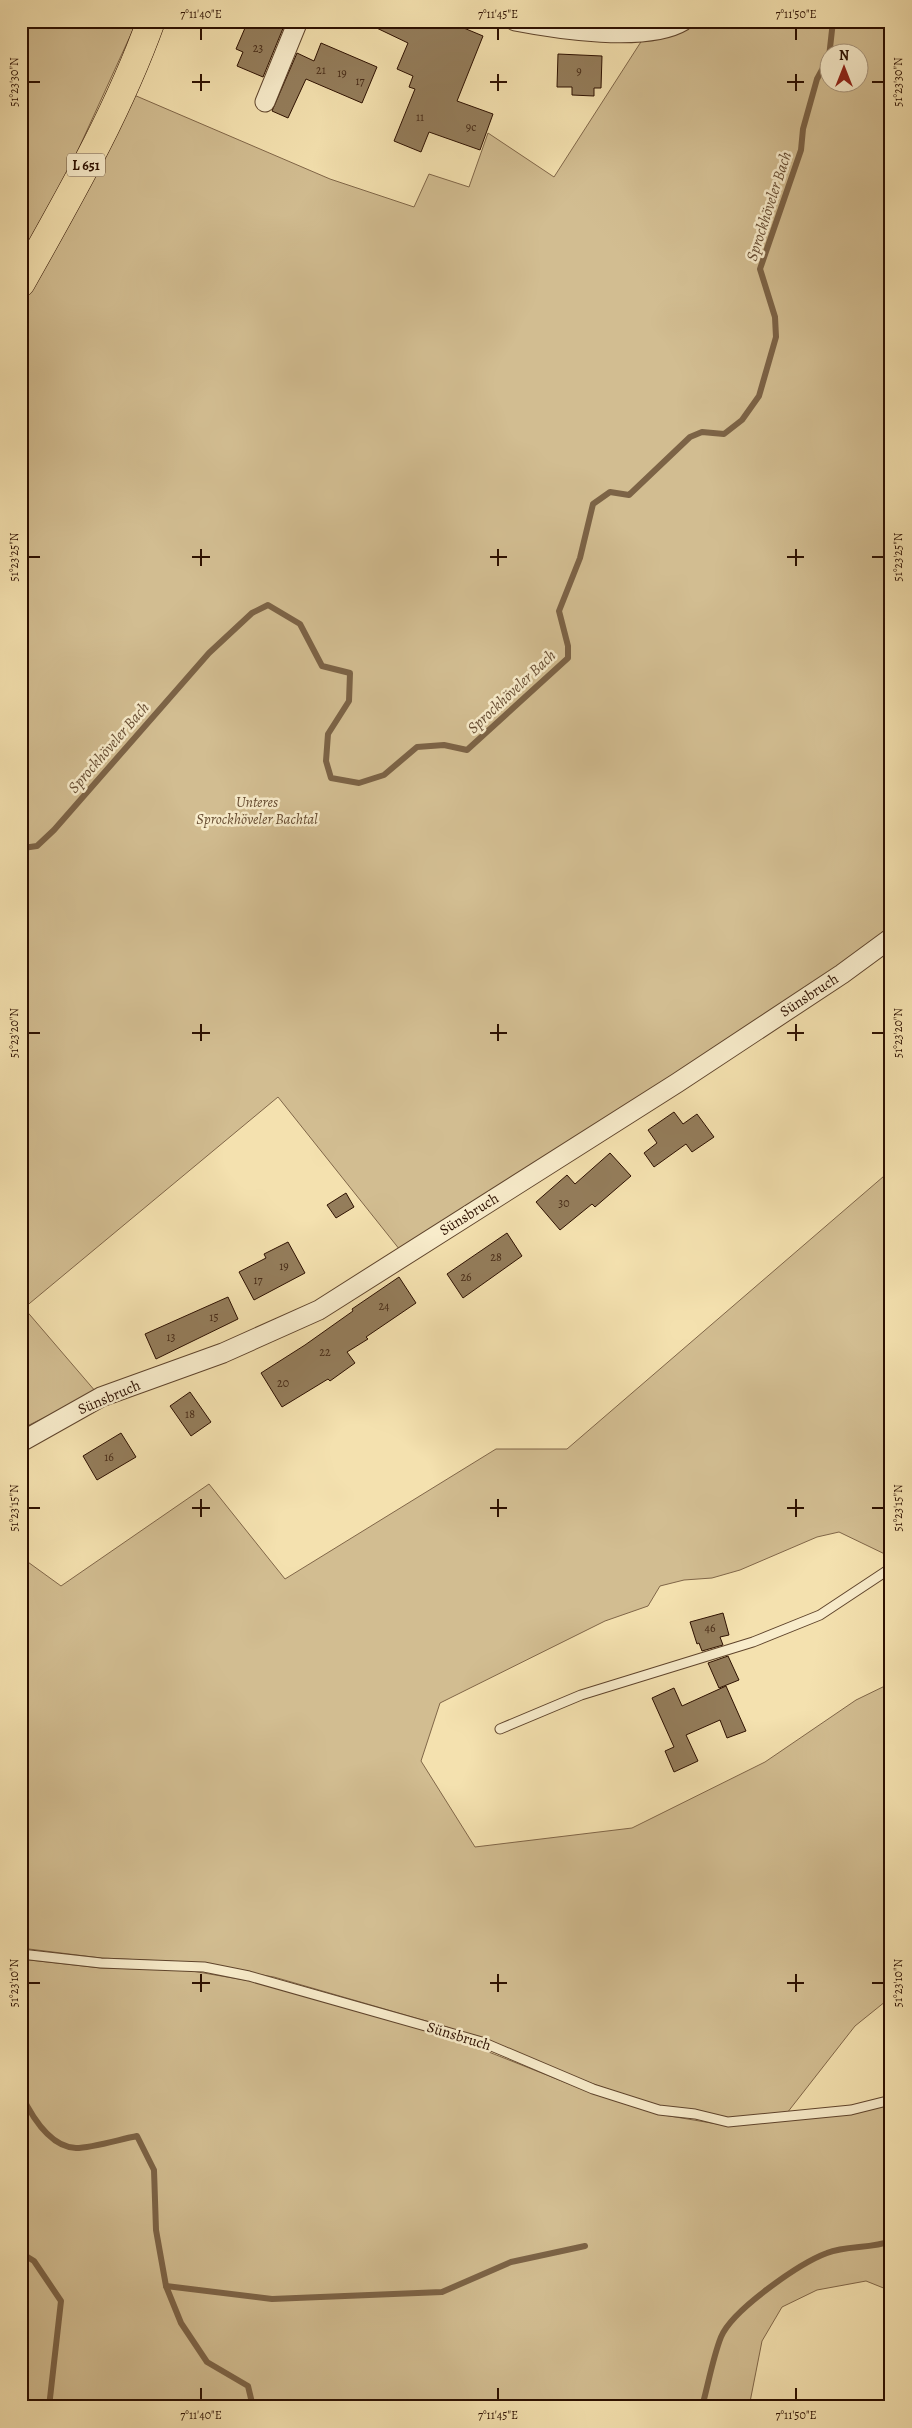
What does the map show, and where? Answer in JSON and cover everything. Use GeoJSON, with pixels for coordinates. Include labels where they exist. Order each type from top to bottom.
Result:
{"type":"FeatureCollection","features":[{"type":"Feature","properties":{"kind":"main road","name":"L 651"},"geometry":{"type":"LineString","coordinates":[[21,284],[91,156],[119,98],[151,21]]}},
{"type":"Feature","properties":{"kind":"street"},"geometry":{"type":"LineString","coordinates":[[265,102],[298,21]]}},
{"type":"Feature","properties":{"kind":"street"},"geometry":{"type":"LineString","coordinates":[[515,21],[628,32],[665,28],[683,21]]}},
{"type":"Feature","properties":{"kind":"street","name":"Sünsbruch"},"geometry":{"type":"LineString","coordinates":[[21,1442],[101,1397],[223,1353],[319,1310],[676,1083],[842,974],[891,938]]}},
{"type":"Feature","properties":{"kind":"lane"},"geometry":{"type":"LineString","coordinates":[[500,1728],[581,1695],[753,1642],[820,1615],[891,1568]]}},
{"type":"Feature","properties":{"kind":"lane","name":"Sünsbruch"},"geometry":{"type":"LineString","coordinates":[[21,1954],[101,1963],[204,1967],[249,1976],[482,2042],[593,2090],[658,2110],[695,2114],[728,2122],[851,2110],[891,2100]]}},
{"type":"Feature","properties":{"kind":"green space"},"geometry":{"type":"Polygon","coordinates":[[[21,21],[137,21],[73,161],[21,258],[21,21]]]}},
{"type":"Feature","properties":{"kind":"green space","name":"Unteres Sprockhöveler Bachtal"},"geometry":{"type":"Polygon","coordinates":[[[692,21],[891,21],[891,936],[400,1250],[278,1097],[24,1308],[96,1392],[21,1429],[21,306],[134,95],[330,179],[414,207],[429,174],[469,187],[488,133],[554,177],[646,34],[692,21]]]}},
{"type":"Feature","properties":{"kind":"green space"},"geometry":{"type":"Polygon","coordinates":[[[891,1170],[891,1557],[839,1532],[817,1537],[740,1570],[712,1578],[684,1580],[660,1586],[648,1606],[605,1621],[440,1703],[421,1761],[475,1847],[632,1828],[765,1762],[856,1700],[891,1683],[891,1997],[855,2026],[787,2113],[729,2118],[661,2107],[596,2085],[447,2027],[274,1977],[185,1962],[101,1958],[21,1948],[21,1557],[61,1586],[209,1484],[285,1579],[496,1449],[567,1449],[891,1170]]]}},
{"type":"Feature","properties":{"kind":"green space"},"geometry":{"type":"Polygon","coordinates":[[[21,1959],[101,1968],[186,1970],[274,1985],[446,2035],[587,2091],[658,2114],[729,2126],[891,2102],[891,2291],[866,2281],[817,2290],[782,2307],[762,2341],[749,2407],[21,2407],[21,1959]]]}},
{"type":"Feature","properties":{"kind":"building"},"geometry":{"type":"Polygon","coordinates":[[[248,21],[286,21],[263,77],[237,66],[243,52],[236,49],[248,21]]]}},
{"type":"Feature","properties":{"kind":"building"},"geometry":{"type":"Polygon","coordinates":[[[362,21],[447,21],[483,36],[457,101],[493,114],[480,150],[429,132],[421,152],[394,141],[415,89],[409,87],[413,76],[397,69],[408,43],[362,21]]]}},
{"type":"Feature","properties":{"kind":"building"},"geometry":{"type":"Polygon","coordinates":[[[321,43],[377,67],[362,103],[306,79],[288,118],[272,111],[297,53],[314,61],[321,43]]]}},
{"type":"Feature","properties":{"kind":"building"},"geometry":{"type":"Polygon","coordinates":[[[558,54],[602,56],[601,88],[594,88],[594,96],[572,95],[572,87],[557,87],[558,54]]]}},
{"type":"Feature","properties":{"kind":"building"},"geometry":{"type":"Polygon","coordinates":[[[674,1112],[683,1124],[697,1114],[714,1137],[692,1152],[686,1144],[654,1167],[644,1153],[657,1143],[648,1130],[674,1112]]]}},
{"type":"Feature","properties":{"kind":"building"},"geometry":{"type":"Polygon","coordinates":[[[610,1153],[631,1176],[595,1207],[592,1204],[560,1230],[536,1202],[567,1175],[575,1184],[610,1153]]]}},
{"type":"Feature","properties":{"kind":"building"},"geometry":{"type":"Polygon","coordinates":[[[346,1193],[354,1207],[336,1218],[327,1205],[346,1193]]]}},
{"type":"Feature","properties":{"kind":"building"},"geometry":{"type":"Polygon","coordinates":[[[507,1233],[522,1256],[463,1298],[447,1274],[507,1233]]]}},
{"type":"Feature","properties":{"kind":"building"},"geometry":{"type":"Polygon","coordinates":[[[288,1242],[305,1273],[254,1300],[239,1272],[266,1258],[264,1254],[288,1242]]]}},
{"type":"Feature","properties":{"kind":"building"},"geometry":{"type":"Polygon","coordinates":[[[399,1277],[416,1303],[366,1337],[368,1339],[347,1352],[355,1363],[330,1381],[328,1379],[282,1407],[261,1373],[305,1345],[353,1311],[352,1309],[399,1277]]]}},
{"type":"Feature","properties":{"kind":"building"},"geometry":{"type":"Polygon","coordinates":[[[228,1297],[238,1319],[156,1359],[145,1334],[228,1297]]]}},
{"type":"Feature","properties":{"kind":"building"},"geometry":{"type":"Polygon","coordinates":[[[190,1392],[211,1422],[191,1436],[170,1406],[190,1392]]]}},
{"type":"Feature","properties":{"kind":"building"},"geometry":{"type":"Polygon","coordinates":[[[121,1433],[136,1457],[97,1480],[83,1456],[121,1433]]]}},
{"type":"Feature","properties":{"kind":"building"},"geometry":{"type":"Polygon","coordinates":[[[723,1613],[729,1635],[720,1637],[723,1645],[702,1651],[699,1643],[697,1644],[690,1622],[723,1613]]]}},
{"type":"Feature","properties":{"kind":"building"},"geometry":{"type":"Polygon","coordinates":[[[728,1656],[739,1680],[719,1688],[708,1663],[728,1656]]]}},
{"type":"Feature","properties":{"kind":"building"},"geometry":{"type":"Polygon","coordinates":[[[726,1686],[746,1731],[727,1738],[720,1720],[686,1735],[698,1761],[674,1772],[665,1751],[674,1747],[652,1698],[674,1688],[682,1706],[726,1686]]]}},
{"type":"Feature","properties":{"kind":"waterway","name":"Sprockhöveler Bach"},"geometry":{"type":"LineString","coordinates":[[21,850],[37,846],[54,830],[209,653],[252,613],[268,605],[300,624],[322,666],[350,673],[349,701],[328,734],[326,761],[331,778],[359,783],[384,775],[417,747],[444,745],[467,750],[568,658],[568,646],[559,611],[580,558],[593,504],[610,492],[629,495],[690,437],[702,432],[724,434],[742,420],[759,396],[776,337],[775,317],[760,269],[801,150],[803,129],[817,79],[829,57],[833,21]]}},
{"type":"Feature","properties":{"kind":"waterway","name":"Sprockhöveler Bach"},"geometry":{"type":"LineString","coordinates":[[21,2094],[42,2128],[49,2136],[66,2146],[76,2148],[90,2147],[137,2136],[154,2170],[156,2230],[166,2286],[181,2323],[207,2362],[248,2386],[253,2407]]}},
{"type":"Feature","properties":{"kind":"waterway"},"geometry":{"type":"LineString","coordinates":[[702,2407],[721,2337],[738,2314],[752,2301],[784,2277],[815,2258],[843,2249],[891,2241]]}},
{"type":"Feature","properties":{"kind":"waterway"},"geometry":{"type":"LineString","coordinates":[[166,2286],[272,2299],[442,2292],[511,2262],[585,2246]]}},
{"type":"Feature","properties":{"kind":"waterway","name":"Sprockhöveler Bach"},"geometry":{"type":"LineString","coordinates":[[21,2253],[34,2261],[61,2301],[49,2407]]}}]}
